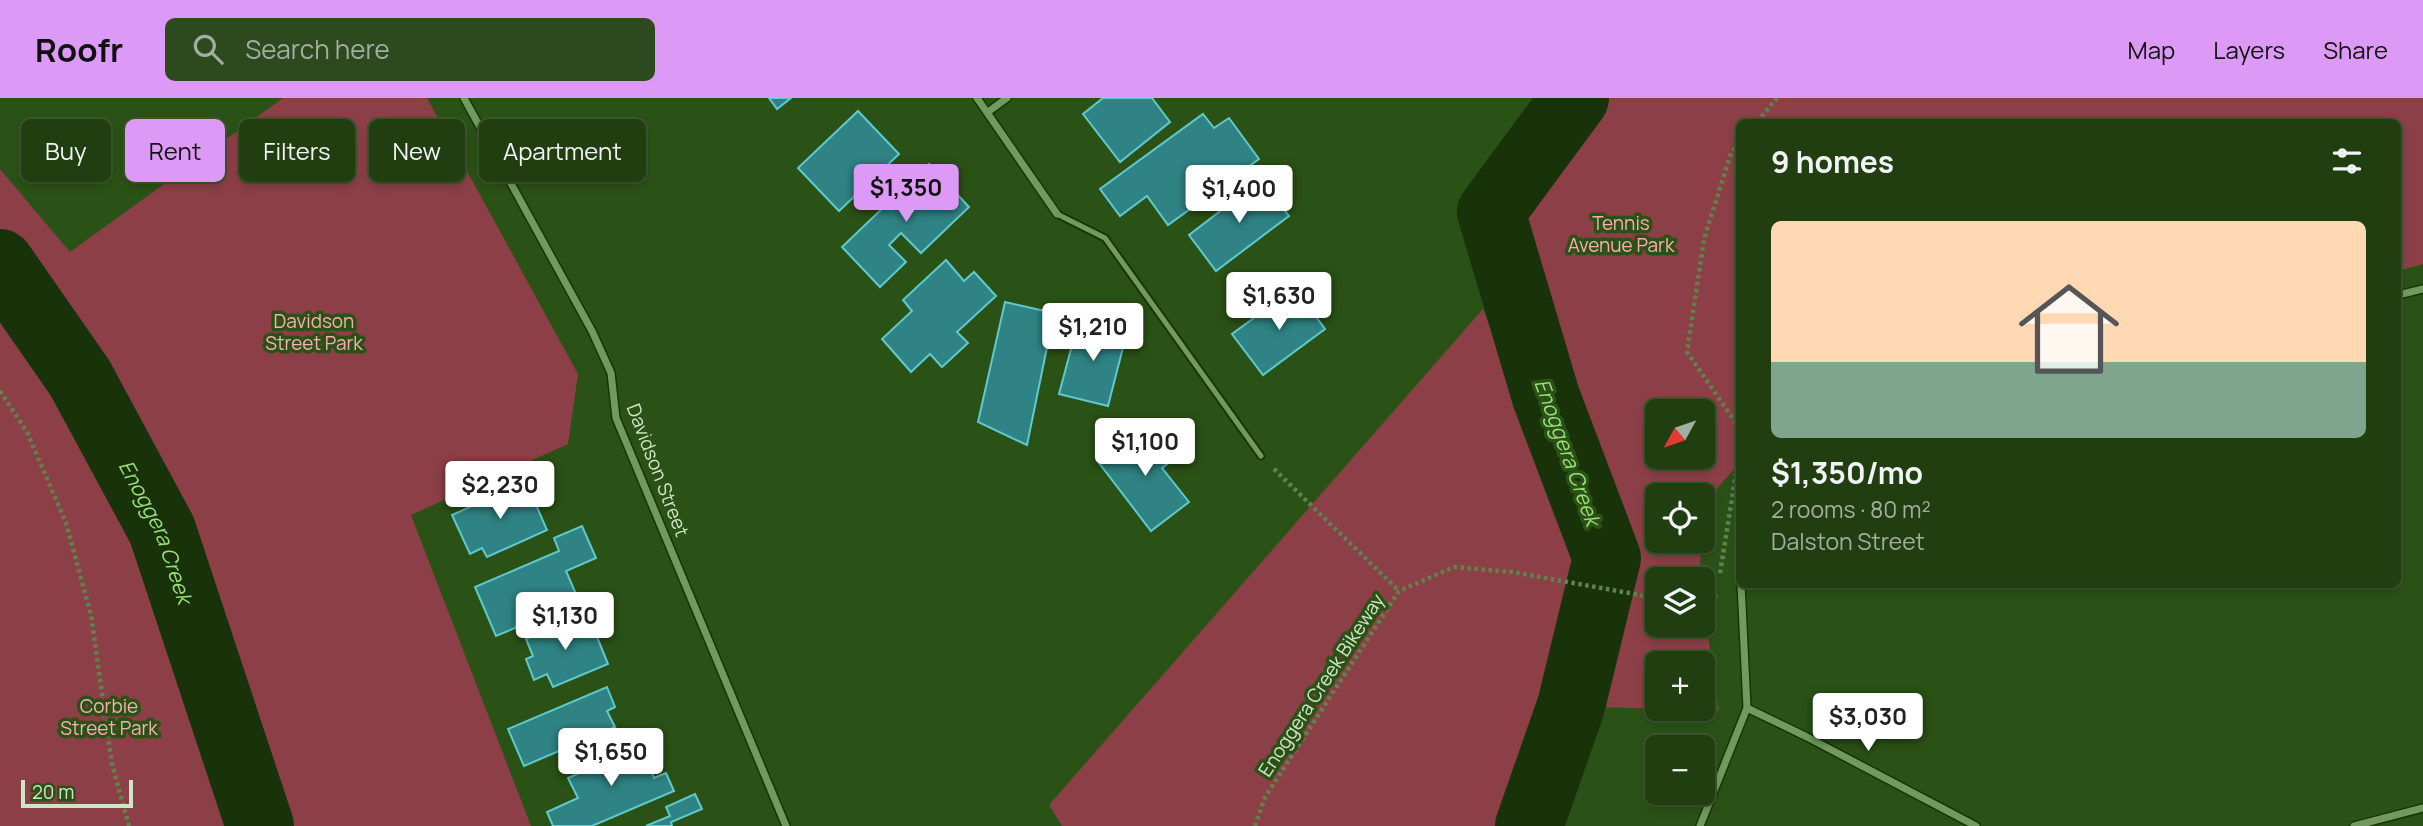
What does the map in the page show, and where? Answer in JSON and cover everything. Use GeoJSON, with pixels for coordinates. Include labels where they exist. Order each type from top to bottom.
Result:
{"type":"FeatureCollection","features":[{"type":"Feature","properties":{"kind":"street","name":"Davidson Street"},"geometry":{"type":"LineString","coordinates":[[464,98],[592,331],[611,373],[616,418],[786,826]]}},
{"type":"Feature","properties":{"kind":"street"},"geometry":{"type":"LineString","coordinates":[[978,98],[1057,214]]}},
{"type":"Feature","properties":{"kind":"street"},"geometry":{"type":"LineString","coordinates":[[988,111],[1007,98]]}},
{"type":"Feature","properties":{"kind":"street"},"geometry":{"type":"LineString","coordinates":[[2401,294],[2423,289]]}},
{"type":"Feature","properties":{"kind":"street"},"geometry":{"type":"LineString","coordinates":[[1700,826],[1746,708],[1741,588]]}},
{"type":"Feature","properties":{"kind":"street"},"geometry":{"type":"LineString","coordinates":[[1746,708],[1976,826]]}},
{"type":"Feature","properties":{"kind":"street"},"geometry":{"type":"LineString","coordinates":[[2354,826],[2423,808]]}},
{"type":"Feature","properties":{"kind":"lane"},"geometry":{"type":"LineString","coordinates":[[1057,214],[1105,238],[1261,456]]}},
{"type":"Feature","properties":{"kind":"path"},"geometry":{"type":"LineString","coordinates":[[1760,119],[1777,98]]}},
{"type":"Feature","properties":{"kind":"path"},"geometry":{"type":"LineString","coordinates":[[1736,147],[1731,153],[1704,240],[1687,352],[1736,423]]}},
{"type":"Feature","properties":{"kind":"path"},"geometry":{"type":"LineString","coordinates":[[0,391],[27,432],[66,523],[91,615],[112,764],[130,826]]}},
{"type":"Feature","properties":{"kind":"path"},"geometry":{"type":"LineString","coordinates":[[1261,456],[1399,591]]}},
{"type":"Feature","properties":{"kind":"path"},"geometry":{"type":"LineString","coordinates":[[1718,581],[1736,473]]}},
{"type":"Feature","properties":{"kind":"path","name":"Enoggera Creek Bikeway"},"geometry":{"type":"LineString","coordinates":[[1255,826],[1265,797],[1399,591],[1454,567],[1513,572],[1645,596]]}},
{"type":"Feature","properties":{"kind":"path"},"geometry":{"type":"LineString","coordinates":[[1715,600],[1716,594]]}},
{"type":"Feature","properties":{"kind":"green space","name":"Davidson Street Park"},"geometry":{"type":"Polygon","coordinates":[[[283,98],[427,98],[438,119],[369,119],[369,182],[465,182],[465,167],[578,374],[568,444],[411,515],[531,826],[0,826],[0,169],[70,252],[167,182],[225,182],[225,140],[239,130],[239,182],[355,182],[355,119],[254,119],[283,98]]]}},
{"type":"Feature","properties":{"kind":"green space","name":"Tennis Avenue Park"},"geometry":{"type":"Polygon","coordinates":[[[1575,98],[2423,98],[2423,264],[2401,270],[2401,119],[1736,119],[1736,468],[1715,492],[1715,483],[1645,483],[1645,553],[1701,553],[1700,567],[1645,567],[1645,637],[1708,637],[1710,651],[1645,651],[1645,709],[1571,706],[1607,558],[1546,397],[1491,212],[1575,98]]]}},
{"type":"Feature","properties":{"kind":"green space"},"geometry":{"type":"Polygon","coordinates":[[[1483,309],[1592,577],[1505,826],[1062,826],[1049,805],[1483,309]]]}},
{"type":"Feature","properties":{"kind":"green space","name":"Tennis Avenue Park"},"geometry":{"type":"Polygon","coordinates":[[[1715,684],[1719,711],[1715,711],[1715,684]]]}},
{"type":"Feature","properties":{"kind":"building"},"geometry":{"type":"Polygon","coordinates":[[[769,98],[791,98],[777,109],[769,98]]]}},
{"type":"Feature","properties":{"kind":"building"},"geometry":{"type":"Polygon","coordinates":[[[1103,98],[1152,98],[1170,122],[1120,162],[1083,114],[1103,98]]]}},
{"type":"Feature","properties":{"kind":"building"},"geometry":{"type":"Polygon","coordinates":[[[858,111],[899,154],[839,211],[798,168],[858,111]]]}},
{"type":"Feature","properties":{"kind":"building"},"geometry":{"type":"Polygon","coordinates":[[[1203,114],[1214,128],[1229,118],[1259,159],[1168,225],[1147,196],[1120,216],[1100,189],[1203,114]]]}},
{"type":"Feature","properties":{"kind":"building"},"geometry":{"type":"Polygon","coordinates":[[[929,164],[969,207],[921,253],[901,233],[889,245],[906,262],[880,287],[842,247],[929,164]]]}},
{"type":"Feature","properties":{"kind":"building"},"geometry":{"type":"Polygon","coordinates":[[[1261,180],[1289,216],[1216,271],[1189,235],[1261,180]]]}},
{"type":"Feature","properties":{"kind":"building"},"geometry":{"type":"Polygon","coordinates":[[[946,260],[964,281],[974,272],[996,296],[957,332],[968,343],[942,367],[930,354],[911,372],[882,339],[912,311],[903,300],[946,260]]]}},
{"type":"Feature","properties":{"kind":"building"},"geometry":{"type":"Polygon","coordinates":[[[1295,288],[1325,329],[1263,375],[1232,334],[1295,288]]]}},
{"type":"Feature","properties":{"kind":"building"},"geometry":{"type":"Polygon","coordinates":[[[1005,302],[1054,313],[1027,445],[978,422],[1005,302]]]}},
{"type":"Feature","properties":{"kind":"building"},"geometry":{"type":"Polygon","coordinates":[[[1079,319],[1127,332],[1108,406],[1059,394],[1079,319]]]}},
{"type":"Feature","properties":{"kind":"building"},"geometry":{"type":"Polygon","coordinates":[[[1147,425],[1174,459],[1162,468],[1189,502],[1151,531],[1099,463],[1147,425]]]}},
{"type":"Feature","properties":{"kind":"building"},"geometry":{"type":"Polygon","coordinates":[[[526,482],[547,530],[487,557],[482,548],[470,554],[452,515],[526,482]]]}},
{"type":"Feature","properties":{"kind":"building"},"geometry":{"type":"Polygon","coordinates":[[[582,526],[596,558],[566,571],[579,601],[496,636],[475,587],[559,551],[554,538],[582,526]]]}},
{"type":"Feature","properties":{"kind":"building"},"geometry":{"type":"Polygon","coordinates":[[[578,616],[585,631],[593,627],[608,664],[553,687],[547,674],[534,680],[526,659],[533,656],[526,639],[578,616]]]}},
{"type":"Feature","properties":{"kind":"building"},"geometry":{"type":"Polygon","coordinates":[[[607,687],[615,707],[607,711],[615,727],[524,766],[508,729],[607,687]]]}},
{"type":"Feature","properties":{"kind":"building"},"geometry":{"type":"Polygon","coordinates":[[[637,738],[654,778],[666,773],[674,791],[592,826],[553,826],[547,812],[578,798],[568,778],[602,763],[597,754],[637,738]]]}},
{"type":"Feature","properties":{"kind":"building"},"geometry":{"type":"Polygon","coordinates":[[[695,794],[702,809],[671,822],[672,826],[646,826],[670,816],[666,807],[695,794]]]}},
{"type":"Feature","properties":{"kind":"waterway","name":"Enoggera Creek"},"geometry":{"type":"LineString","coordinates":[[1529,826],[1571,706],[1607,558],[1546,397],[1491,212],[1575,98]]}},
{"type":"Feature","properties":{"kind":"waterway","name":"Enoggera Creek"},"geometry":{"type":"LineString","coordinates":[[0,263],[80,378],[162,530],[260,826]]}},
{"type":"Feature","properties":{"kind":"park label","name":"Corbie Street Park"},"geometry":{"type":"Point","coordinates":[109,717]}}]}
